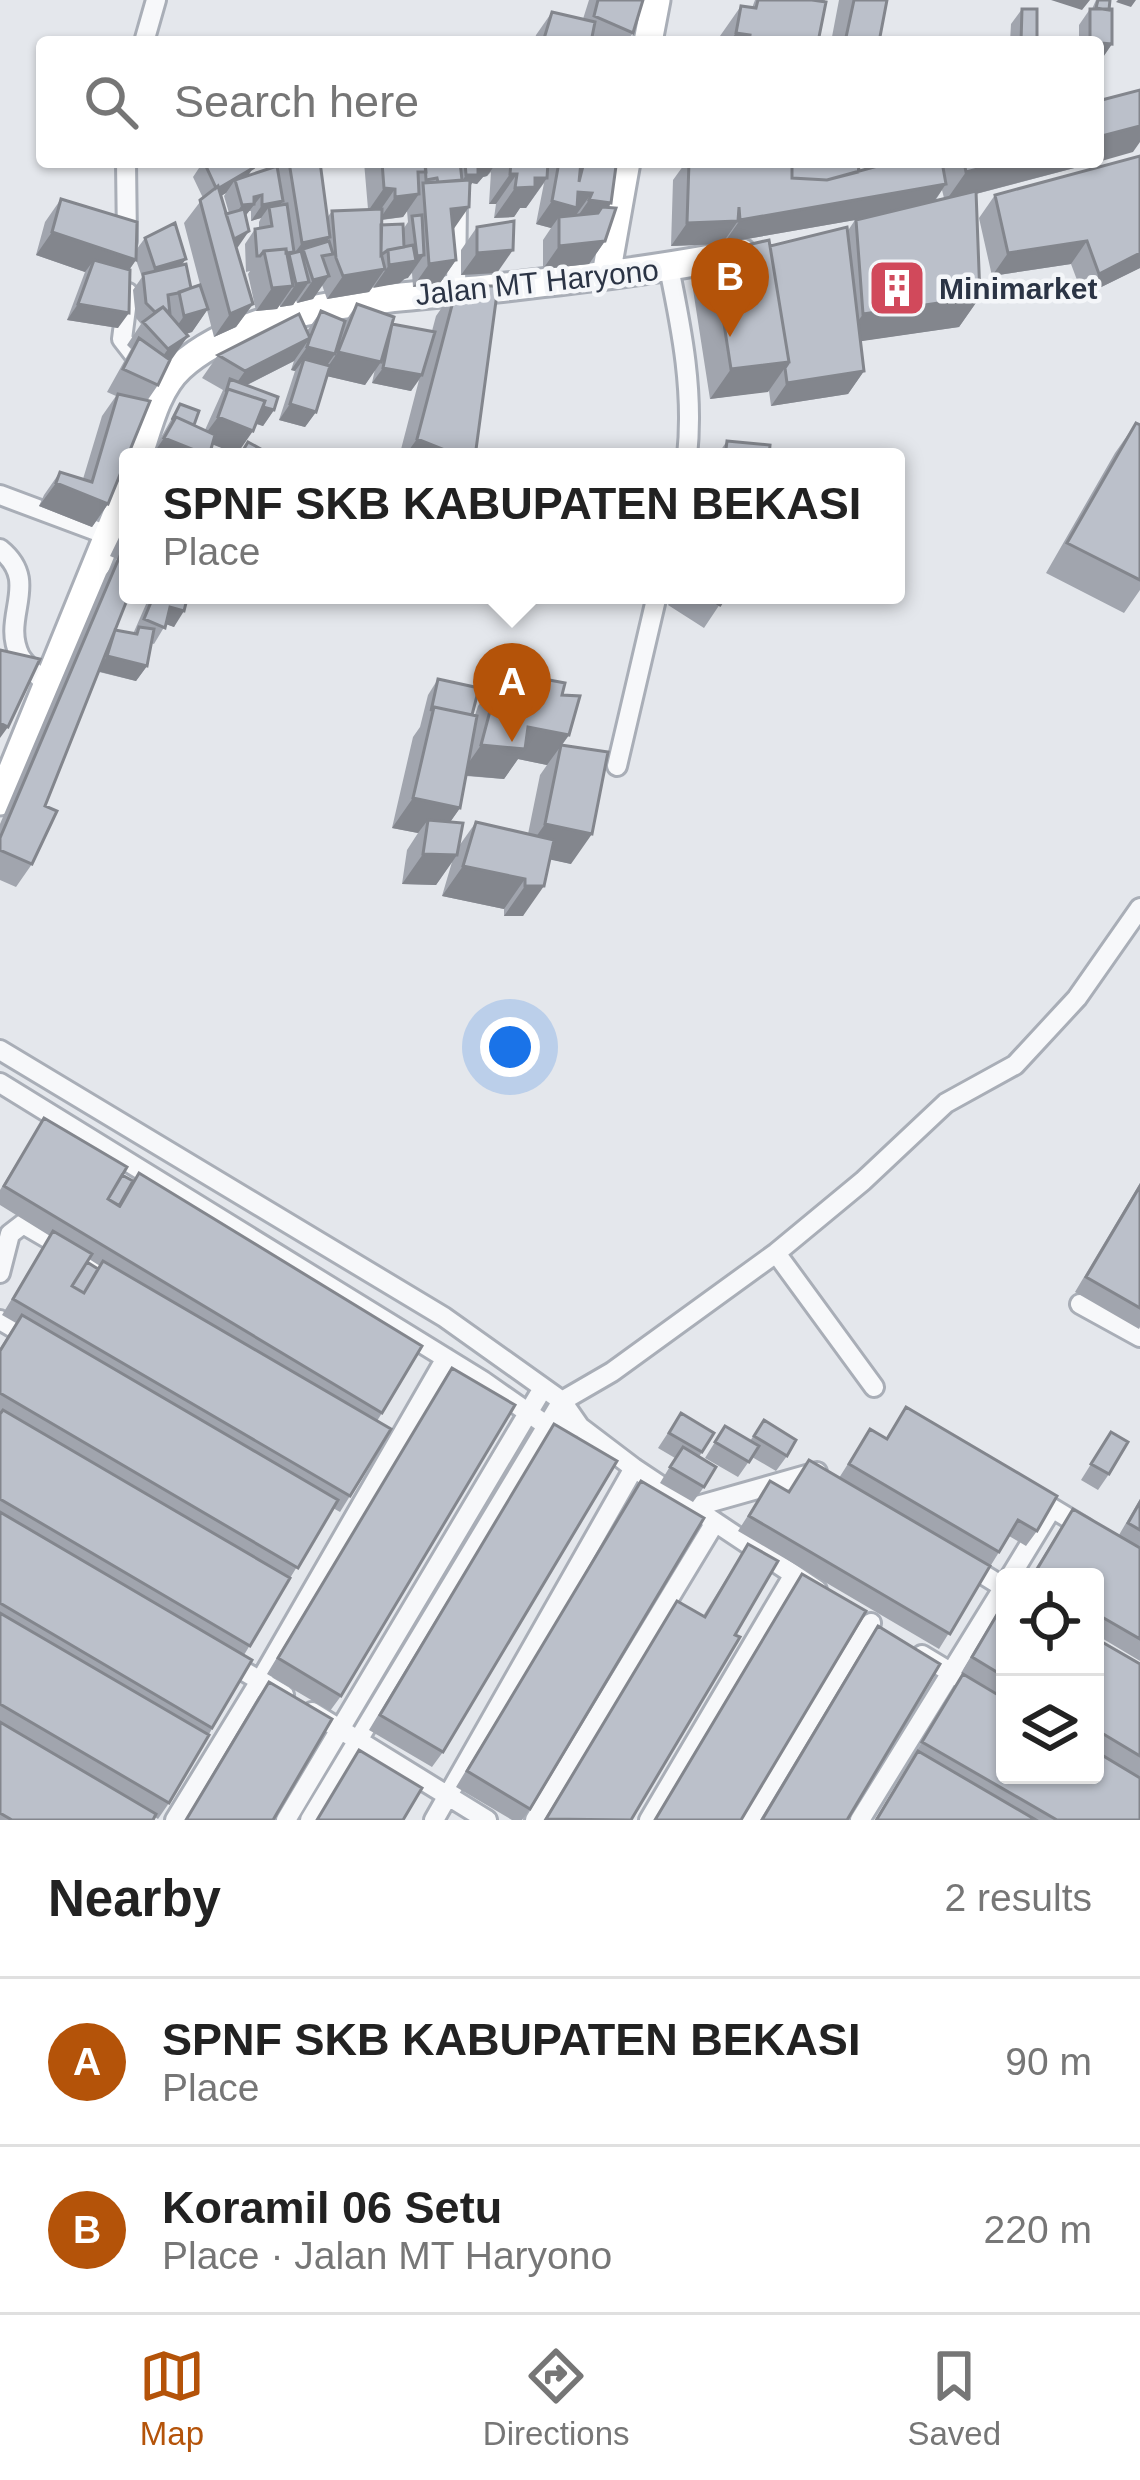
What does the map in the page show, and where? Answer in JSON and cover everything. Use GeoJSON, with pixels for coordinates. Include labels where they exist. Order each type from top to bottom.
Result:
{"type":"FeatureCollection","features":[{"type":"Feature","properties":{"kind":"main road"},"geometry":{"type":"LineString","coordinates":[[649,36],[656,0]]}},
{"type":"Feature","properties":{"kind":"main road"},"geometry":{"type":"LineString","coordinates":[[606,275],[625,168]]}},
{"type":"Feature","properties":{"kind":"main road","name":"Jalan MT Haryono"},"geometry":{"type":"LineString","coordinates":[[141,448],[165,386],[194,356],[299,313],[668,268],[770,247]]}},
{"type":"Feature","properties":{"kind":"main road"},"geometry":{"type":"LineString","coordinates":[[0,801],[119,512]]}},
{"type":"Feature","properties":{"kind":"street"},"geometry":{"type":"LineString","coordinates":[[146,36],[156,0]]}},
{"type":"Feature","properties":{"kind":"street"},"geometry":{"type":"LineString","coordinates":[[126,168],[128,271],[122,339],[125,348],[165,386]]}},
{"type":"Feature","properties":{"kind":"street"},"geometry":{"type":"LineString","coordinates":[[456,292],[457,195]]}},
{"type":"Feature","properties":{"kind":"street"},"geometry":{"type":"LineString","coordinates":[[668,268],[683,334],[692,415],[688,448]]}},
{"type":"Feature","properties":{"kind":"street"},"geometry":{"type":"LineString","coordinates":[[0,494],[110,536]]}},
{"type":"Feature","properties":{"kind":"street"},"geometry":{"type":"LineString","coordinates":[[0,549],[20,571],[14,636],[21,658],[47,684]]}},
{"type":"Feature","properties":{"kind":"street"},"geometry":{"type":"LineString","coordinates":[[616,766],[655,604]]}},
{"type":"Feature","properties":{"kind":"street"},"geometry":{"type":"LineString","coordinates":[[310,1820],[562,1401],[612,1372],[776,1253],[946,1103],[1015,1065],[1077,998],[1138,916]]}},
{"type":"Feature","properties":{"kind":"street"},"geometry":{"type":"LineString","coordinates":[[0,1049],[444,1317],[562,1401],[580,1427],[634,1468],[832,1600]]}},
{"type":"Feature","properties":{"kind":"street"},"geometry":{"type":"LineString","coordinates":[[0,1083],[446,1358],[546,1425],[580,1427]]}},
{"type":"Feature","properties":{"kind":"street"},"geometry":{"type":"LineString","coordinates":[[0,1273],[10,1234],[23,1224],[130,1287]]}},
{"type":"Feature","properties":{"kind":"street"},"geometry":{"type":"LineString","coordinates":[[776,1253],[874,1388]]}},
{"type":"Feature","properties":{"kind":"street"},"geometry":{"type":"LineString","coordinates":[[1080,1304],[1140,1337]]}},
{"type":"Feature","properties":{"kind":"street"},"geometry":{"type":"LineString","coordinates":[[0,1320],[41,1344]]}},
{"type":"Feature","properties":{"kind":"street"},"geometry":{"type":"LineString","coordinates":[[175,1820],[446,1358]]}},
{"type":"Feature","properties":{"kind":"street"},"geometry":{"type":"LineString","coordinates":[[286,1820],[543,1388]]}},
{"type":"Feature","properties":{"kind":"street"},"geometry":{"type":"LineString","coordinates":[[374,1435],[394,1448]]}},
{"type":"Feature","properties":{"kind":"street"},"geometry":{"type":"LineString","coordinates":[[434,1820],[634,1468]]}},
{"type":"Feature","properties":{"kind":"street"},"geometry":{"type":"LineString","coordinates":[[689,1508],[810,1472],[834,1481]]}},
{"type":"Feature","properties":{"kind":"street"},"geometry":{"type":"LineString","coordinates":[[1014,1485],[1105,1540]]}},
{"type":"Feature","properties":{"kind":"street"},"geometry":{"type":"LineString","coordinates":[[1016,1568],[1052,1508]]}},
{"type":"Feature","properties":{"kind":"street"},"geometry":{"type":"LineString","coordinates":[[328,1513],[349,1525]]}},
{"type":"Feature","properties":{"kind":"street"},"geometry":{"type":"LineString","coordinates":[[535,1820],[714,1524]]}},
{"type":"Feature","properties":{"kind":"street"},"geometry":{"type":"LineString","coordinates":[[947,1552],[996,1579]]}},
{"type":"Feature","properties":{"kind":"street"},"geometry":{"type":"LineString","coordinates":[[649,1820],[794,1576]]}},
{"type":"Feature","properties":{"kind":"street"},"geometry":{"type":"LineString","coordinates":[[282,1591],[302,1603]]}},
{"type":"Feature","properties":{"kind":"street"},"geometry":{"type":"LineString","coordinates":[[860,1820],[996,1600]]}},
{"type":"Feature","properties":{"kind":"street"},"geometry":{"type":"LineString","coordinates":[[852,1612],[891,1636]]}},
{"type":"Feature","properties":{"kind":"street"},"geometry":{"type":"LineString","coordinates":[[750,1820],[871,1623]]}},
{"type":"Feature","properties":{"kind":"street"},"geometry":{"type":"LineString","coordinates":[[200,1646],[487,1820]]}},
{"type":"Feature","properties":{"kind":"street"},"geometry":{"type":"LineString","coordinates":[[911,1648],[996,1700]]}},
{"type":"Feature","properties":{"kind":"street"},"geometry":{"type":"LineString","coordinates":[[193,1746],[213,1758]]}},
{"type":"Feature","properties":{"kind":"street"},"geometry":{"type":"LineString","coordinates":[[899,1755],[918,1766]]}},
{"type":"Feature","properties":{"kind":"building"},"geometry":{"type":"Polygon","coordinates":[[[598,0],[643,0],[633,33],[594,16],[598,0]]]}},
{"type":"Feature","properties":{"kind":"building"},"geometry":{"type":"Polygon","coordinates":[[[758,0],[826,2],[819,36],[736,33],[741,6],[756,8],[758,0]]]}},
{"type":"Feature","properties":{"kind":"building"},"geometry":{"type":"Polygon","coordinates":[[[854,0],[887,0],[880,36],[846,36],[854,0]]]}},
{"type":"Feature","properties":{"kind":"building"},"geometry":{"type":"Polygon","coordinates":[[[1098,0],[1110,0],[1109,10],[1096,8],[1098,0]]]}},
{"type":"Feature","properties":{"kind":"building"},"geometry":{"type":"Polygon","coordinates":[[[1022,9],[1037,9],[1037,36],[1021,36],[1022,9]]]}},
{"type":"Feature","properties":{"kind":"building"},"geometry":{"type":"Polygon","coordinates":[[[1090,9],[1112,9],[1112,44],[1104,43],[1104,36],[1090,36],[1090,9]]]}},
{"type":"Feature","properties":{"kind":"building"},"geometry":{"type":"Polygon","coordinates":[[[552,12],[595,22],[592,36],[545,36],[552,12]]]}},
{"type":"Feature","properties":{"kind":"building"},"geometry":{"type":"Polygon","coordinates":[[[1140,90],[1140,126],[1104,135],[1104,99],[1140,90]]]}},
{"type":"Feature","properties":{"kind":"building"},"geometry":{"type":"Polygon","coordinates":[[[1140,156],[1140,253],[1099,274],[1087,241],[1008,253],[995,195],[1140,156]]]}},
{"type":"Feature","properties":{"kind":"building"},"geometry":{"type":"Polygon","coordinates":[[[207,168],[253,168],[219,188],[207,168]]]}},
{"type":"Feature","properties":{"kind":"building"},"geometry":{"type":"Polygon","coordinates":[[[277,168],[283,201],[262,205],[262,195],[254,197],[254,204],[242,205],[235,180],[277,168]]]}},
{"type":"Feature","properties":{"kind":"building"},"geometry":{"type":"Polygon","coordinates":[[[290,168],[321,168],[330,237],[302,243],[290,168]]]}},
{"type":"Feature","properties":{"kind":"building"},"geometry":{"type":"Polygon","coordinates":[[[382,168],[426,168],[426,172],[418,172],[419,194],[395,197],[395,189],[384,188],[382,168]]]}},
{"type":"Feature","properties":{"kind":"building"},"geometry":{"type":"Polygon","coordinates":[[[425,168],[461,168],[462,180],[426,180],[425,168]]]}},
{"type":"Feature","properties":{"kind":"building"},"geometry":{"type":"Polygon","coordinates":[[[510,168],[548,168],[547,178],[535,178],[535,187],[515,188],[517,174],[510,174],[510,168]]]}},
{"type":"Feature","properties":{"kind":"building"},"geometry":{"type":"Polygon","coordinates":[[[558,168],[580,168],[579,182],[582,168],[616,168],[611,203],[589,200],[592,193],[578,192],[577,208],[552,201],[558,168]]]}},
{"type":"Feature","properties":{"kind":"building"},"geometry":{"type":"Polygon","coordinates":[[[689,168],[792,168],[792,178],[827,180],[870,168],[943,168],[946,184],[740,220],[739,207],[738,221],[687,223],[689,168]]]}},
{"type":"Feature","properties":{"kind":"building"},"geometry":{"type":"Polygon","coordinates":[[[792,168],[859,168],[827,180],[792,178],[792,168]]]}},
{"type":"Feature","properties":{"kind":"building"},"geometry":{"type":"Polygon","coordinates":[[[470,180],[469,207],[451,209],[456,260],[429,264],[423,183],[470,180]]]}},
{"type":"Feature","properties":{"kind":"building"},"geometry":{"type":"Polygon","coordinates":[[[218,186],[253,304],[230,314],[200,200],[218,186]]]}},
{"type":"Feature","properties":{"kind":"building","name":"Minimarket"},"geometry":{"type":"Polygon","coordinates":[[[976,191],[980,297],[863,314],[856,220],[976,191]]]}},
{"type":"Feature","properties":{"kind":"building"},"geometry":{"type":"Polygon","coordinates":[[[61,199],[137,222],[136,260],[52,232],[61,199]]]}},
{"type":"Feature","properties":{"kind":"building"},"geometry":{"type":"Polygon","coordinates":[[[287,204],[294,252],[264,251],[257,256],[255,229],[272,226],[269,207],[287,204]]]}},
{"type":"Feature","properties":{"kind":"building"},"geometry":{"type":"Polygon","coordinates":[[[602,207],[616,208],[605,241],[559,246],[559,217],[598,213],[602,207]]]}},
{"type":"Feature","properties":{"kind":"building"},"geometry":{"type":"Polygon","coordinates":[[[244,209],[249,231],[234,239],[226,214],[244,209]]]}},
{"type":"Feature","properties":{"kind":"building"},"geometry":{"type":"Polygon","coordinates":[[[382,209],[385,269],[343,276],[336,258],[332,211],[382,209]]]}},
{"type":"Feature","properties":{"kind":"building"},"geometry":{"type":"Polygon","coordinates":[[[422,215],[424,255],[417,256],[412,216],[422,215]]]}},
{"type":"Feature","properties":{"kind":"building"},"geometry":{"type":"Polygon","coordinates":[[[514,221],[513,250],[477,253],[477,227],[514,221]]]}},
{"type":"Feature","properties":{"kind":"building"},"geometry":{"type":"Polygon","coordinates":[[[175,223],[186,259],[155,268],[145,238],[175,223]]]}},
{"type":"Feature","properties":{"kind":"building"},"geometry":{"type":"Polygon","coordinates":[[[403,224],[404,247],[381,255],[381,225],[403,224]]]}},
{"type":"Feature","properties":{"kind":"building"},"geometry":{"type":"Polygon","coordinates":[[[847,227],[864,371],[787,383],[789,362],[770,246],[847,227]]]}},
{"type":"Feature","properties":{"kind":"building"},"geometry":{"type":"Polygon","coordinates":[[[769,240],[789,362],[731,369],[713,253],[769,240]]]}},
{"type":"Feature","properties":{"kind":"building"},"geometry":{"type":"Polygon","coordinates":[[[329,241],[333,254],[322,256],[329,276],[313,280],[303,249],[329,241]]]}},
{"type":"Feature","properties":{"kind":"building"},"geometry":{"type":"Polygon","coordinates":[[[413,245],[416,261],[389,265],[388,250],[413,245]]]}},
{"type":"Feature","properties":{"kind":"building"},"geometry":{"type":"Polygon","coordinates":[[[286,249],[293,286],[272,288],[264,251],[286,249]]]}},
{"type":"Feature","properties":{"kind":"building"},"geometry":{"type":"Polygon","coordinates":[[[301,251],[309,282],[296,284],[289,254],[301,251]]]}},
{"type":"Feature","properties":{"kind":"building"},"geometry":{"type":"Polygon","coordinates":[[[94,260],[130,270],[129,313],[78,304],[94,260]]]}},
{"type":"Feature","properties":{"kind":"building"},"geometry":{"type":"Polygon","coordinates":[[[186,264],[191,288],[168,295],[170,314],[163,307],[155,312],[146,303],[143,274],[186,264]]]}},
{"type":"Feature","properties":{"kind":"building"},"geometry":{"type":"Polygon","coordinates":[[[200,285],[208,309],[184,316],[179,292],[200,285]]]}},
{"type":"Feature","properties":{"kind":"building"},"geometry":{"type":"Polygon","coordinates":[[[457,286],[498,286],[476,448],[440,448],[417,439],[457,286]]]}},
{"type":"Feature","properties":{"kind":"building"},"geometry":{"type":"Polygon","coordinates":[[[357,304],[394,317],[381,362],[338,352],[357,304]]]}},
{"type":"Feature","properties":{"kind":"building"},"geometry":{"type":"Polygon","coordinates":[[[163,307],[188,336],[168,349],[143,322],[163,307]]]}},
{"type":"Feature","properties":{"kind":"building"},"geometry":{"type":"Polygon","coordinates":[[[321,311],[345,321],[335,354],[307,347],[321,311]]]}},
{"type":"Feature","properties":{"kind":"building"},"geometry":{"type":"Polygon","coordinates":[[[299,314],[310,338],[245,371],[218,355],[299,314]]]}},
{"type":"Feature","properties":{"kind":"building"},"geometry":{"type":"Polygon","coordinates":[[[392,324],[435,332],[422,375],[383,368],[392,324]]]}},
{"type":"Feature","properties":{"kind":"building"},"geometry":{"type":"Polygon","coordinates":[[[139,338],[170,360],[158,385],[123,369],[139,338]]]}},
{"type":"Feature","properties":{"kind":"building"},"geometry":{"type":"Polygon","coordinates":[[[304,359],[330,366],[316,412],[290,404],[304,359]]]}},
{"type":"Feature","properties":{"kind":"building"},"geometry":{"type":"Polygon","coordinates":[[[230,379],[278,397],[274,410],[263,407],[265,401],[226,392],[230,379]]]}},
{"type":"Feature","properties":{"kind":"building"},"geometry":{"type":"Polygon","coordinates":[[[228,389],[265,401],[253,431],[218,417],[228,389]]]}},
{"type":"Feature","properties":{"kind":"building"},"geometry":{"type":"Polygon","coordinates":[[[118,394],[150,401],[131,448],[119,448],[119,477],[108,504],[56,483],[60,472],[92,482],[118,394]]]}},
{"type":"Feature","properties":{"kind":"building"},"geometry":{"type":"Polygon","coordinates":[[[180,404],[199,411],[194,425],[176,417],[172,420],[180,404]]]}},
{"type":"Feature","properties":{"kind":"building"},"geometry":{"type":"Polygon","coordinates":[[[176,417],[215,435],[211,448],[189,448],[164,438],[176,417]]]}},
{"type":"Feature","properties":{"kind":"building"},"geometry":{"type":"Polygon","coordinates":[[[1136,423],[1140,425],[1140,580],[1067,543],[1136,423]]]}},
{"type":"Feature","properties":{"kind":"building"},"geometry":{"type":"Polygon","coordinates":[[[727,441],[770,445],[770,448],[726,448],[727,441]]]}},
{"type":"Feature","properties":{"kind":"building"},"geometry":{"type":"Polygon","coordinates":[[[119,558],[119,604],[125,604],[45,806],[57,811],[32,864],[0,850],[0,838],[119,558]]]}},
{"type":"Feature","properties":{"kind":"building"},"geometry":{"type":"Polygon","coordinates":[[[150,604],[186,604],[184,611],[170,607],[165,628],[144,619],[150,604]]]}},
{"type":"Feature","properties":{"kind":"building"},"geometry":{"type":"Polygon","coordinates":[[[139,627],[154,629],[147,666],[107,656],[115,630],[137,634],[139,627]]]}},
{"type":"Feature","properties":{"kind":"building"},"geometry":{"type":"Polygon","coordinates":[[[0,650],[40,659],[8,727],[0,723],[0,650]]]}},
{"type":"Feature","properties":{"kind":"building"},"geometry":{"type":"Polygon","coordinates":[[[499,677],[543,688],[544,679],[565,683],[562,695],[580,696],[569,735],[528,727],[525,749],[481,745],[499,677]]]}},
{"type":"Feature","properties":{"kind":"building"},"geometry":{"type":"Polygon","coordinates":[[[438,679],[479,688],[472,715],[434,707],[431,711],[438,679]]]}},
{"type":"Feature","properties":{"kind":"building"},"geometry":{"type":"Polygon","coordinates":[[[434,707],[477,716],[460,808],[413,798],[434,707]]]}},
{"type":"Feature","properties":{"kind":"building"},"geometry":{"type":"Polygon","coordinates":[[[561,745],[608,752],[592,834],[545,824],[561,745]]]}},
{"type":"Feature","properties":{"kind":"building"},"geometry":{"type":"Polygon","coordinates":[[[428,820],[463,823],[457,855],[423,854],[428,820]]]}},
{"type":"Feature","properties":{"kind":"building"},"geometry":{"type":"Polygon","coordinates":[[[476,822],[554,840],[544,886],[525,886],[525,879],[463,866],[476,822]]]}},
{"type":"Feature","properties":{"kind":"building"},"geometry":{"type":"Polygon","coordinates":[[[44,1118],[127,1167],[108,1199],[120,1206],[139,1173],[422,1346],[382,1413],[4,1186],[44,1118]]]}},
{"type":"Feature","properties":{"kind":"building"},"geometry":{"type":"Polygon","coordinates":[[[122,1175],[133,1181],[119,1206],[108,1199],[122,1175]]]}},
{"type":"Feature","properties":{"kind":"building"},"geometry":{"type":"Polygon","coordinates":[[[1140,1186],[1140,1308],[1086,1277],[1140,1186]]]}},
{"type":"Feature","properties":{"kind":"building"},"geometry":{"type":"Polygon","coordinates":[[[53,1231],[92,1254],[72,1286],[84,1293],[103,1261],[391,1429],[350,1496],[13,1299],[53,1231]]]}},
{"type":"Feature","properties":{"kind":"building"},"geometry":{"type":"Polygon","coordinates":[[[87,1262],[98,1269],[84,1293],[72,1286],[87,1262]]]}},
{"type":"Feature","properties":{"kind":"building"},"geometry":{"type":"Polygon","coordinates":[[[22,1315],[338,1500],[298,1568],[0,1393],[0,1351],[22,1315]]]}},
{"type":"Feature","properties":{"kind":"building"},"geometry":{"type":"Polygon","coordinates":[[[452,1368],[515,1405],[341,1696],[278,1658],[452,1368]]]}},
{"type":"Feature","properties":{"kind":"building"},"geometry":{"type":"Polygon","coordinates":[[[906,1407],[1057,1496],[1037,1531],[1018,1520],[999,1552],[849,1464],[870,1429],[887,1439],[906,1407]]]}},
{"type":"Feature","properties":{"kind":"building"},"geometry":{"type":"Polygon","coordinates":[[[3,1410],[290,1578],[250,1646],[0,1499],[3,1410]]]}},
{"type":"Feature","properties":{"kind":"building"},"geometry":{"type":"Polygon","coordinates":[[[681,1413],[714,1433],[702,1452],[669,1433],[681,1413]]]}},
{"type":"Feature","properties":{"kind":"building"},"geometry":{"type":"Polygon","coordinates":[[[764,1420],[796,1440],[787,1456],[754,1436],[764,1420]]]}},
{"type":"Feature","properties":{"kind":"building"},"geometry":{"type":"Polygon","coordinates":[[[554,1424],[617,1461],[443,1752],[380,1715],[554,1424]]]}},
{"type":"Feature","properties":{"kind":"building"},"geometry":{"type":"Polygon","coordinates":[[[725,1426],[759,1446],[749,1462],[715,1442],[725,1426]]]}},
{"type":"Feature","properties":{"kind":"building"},"geometry":{"type":"Polygon","coordinates":[[[1111,1432],[1128,1442],[1109,1474],[1091,1464],[1111,1432]]]}},
{"type":"Feature","properties":{"kind":"building"},"geometry":{"type":"Polygon","coordinates":[[[683,1447],[716,1467],[704,1487],[670,1467],[683,1447]]]}},
{"type":"Feature","properties":{"kind":"building"},"geometry":{"type":"Polygon","coordinates":[[[809,1460],[990,1566],[950,1634],[749,1516],[770,1481],[789,1492],[809,1460]]]}},
{"type":"Feature","properties":{"kind":"building"},"geometry":{"type":"Polygon","coordinates":[[[641,1481],[704,1518],[530,1809],[467,1771],[641,1481]]]}},
{"type":"Feature","properties":{"kind":"building"},"geometry":{"type":"Polygon","coordinates":[[[1140,1502],[1140,1530],[1128,1523],[1140,1502]]]}},
{"type":"Feature","properties":{"kind":"building"},"geometry":{"type":"Polygon","coordinates":[[[1073,1509],[1140,1548],[1140,1639],[1104,1618],[1104,1568],[1038,1568],[1073,1509]]]}},
{"type":"Feature","properties":{"kind":"building"},"geometry":{"type":"Polygon","coordinates":[[[0,1512],[252,1660],[212,1728],[0,1603],[0,1512]]]}},
{"type":"Feature","properties":{"kind":"building"},"geometry":{"type":"Polygon","coordinates":[[[748,1544],[778,1561],[735,1635],[740,1637],[631,1820],[546,1819],[677,1601],[705,1617],[748,1544]]]}},
{"type":"Feature","properties":{"kind":"building"},"geometry":{"type":"Polygon","coordinates":[[[802,1574],[866,1611],[741,1820],[655,1820],[802,1574]]]}},
{"type":"Feature","properties":{"kind":"building"},"geometry":{"type":"Polygon","coordinates":[[[0,1613],[209,1735],[169,1803],[0,1704],[0,1613]]]}},
{"type":"Feature","properties":{"kind":"building"},"geometry":{"type":"Polygon","coordinates":[[[996,1616],[996,1672],[972,1657],[996,1616]]]}},
{"type":"Feature","properties":{"kind":"building"},"geometry":{"type":"Polygon","coordinates":[[[878,1626],[940,1664],[847,1820],[762,1820],[878,1626]]]}},
{"type":"Feature","properties":{"kind":"building"},"geometry":{"type":"Polygon","coordinates":[[[1104,1643],[1140,1664],[1140,1756],[1104,1734],[1104,1643]]]}},
{"type":"Feature","properties":{"kind":"building"},"geometry":{"type":"Polygon","coordinates":[[[963,1674],[996,1694],[996,1784],[1104,1784],[1104,1756],[1140,1778],[1140,1820],[1057,1820],[922,1742],[963,1674]]]}},
{"type":"Feature","properties":{"kind":"building"},"geometry":{"type":"Polygon","coordinates":[[[269,1682],[332,1719],[273,1820],[186,1820],[269,1682]]]}},
{"type":"Feature","properties":{"kind":"building"},"geometry":{"type":"Polygon","coordinates":[[[0,1722],[156,1814],[153,1820],[12,1820],[0,1813],[0,1722]]]}},
{"type":"Feature","properties":{"kind":"building"},"geometry":{"type":"Polygon","coordinates":[[[359,1750],[422,1788],[403,1820],[317,1820],[359,1750]]]}},
{"type":"Feature","properties":{"kind":"building"},"geometry":{"type":"Polygon","coordinates":[[[918,1751],[1036,1820],[877,1819],[918,1751]]]}},
{"type":"Feature","properties":{"kind":"place","name":"Minimarket"},"geometry":{"type":"Point","coordinates":[897,288]}},
{"type":"Feature","properties":{"kind":"place","name":"Koramil 06 Setu"},"geometry":{"type":"Point","coordinates":[730,337]}},
{"type":"Feature","properties":{"kind":"place","name":"SPNF SKB KABUPATEN BEKASI"},"geometry":{"type":"Point","coordinates":[512,742]}}]}
